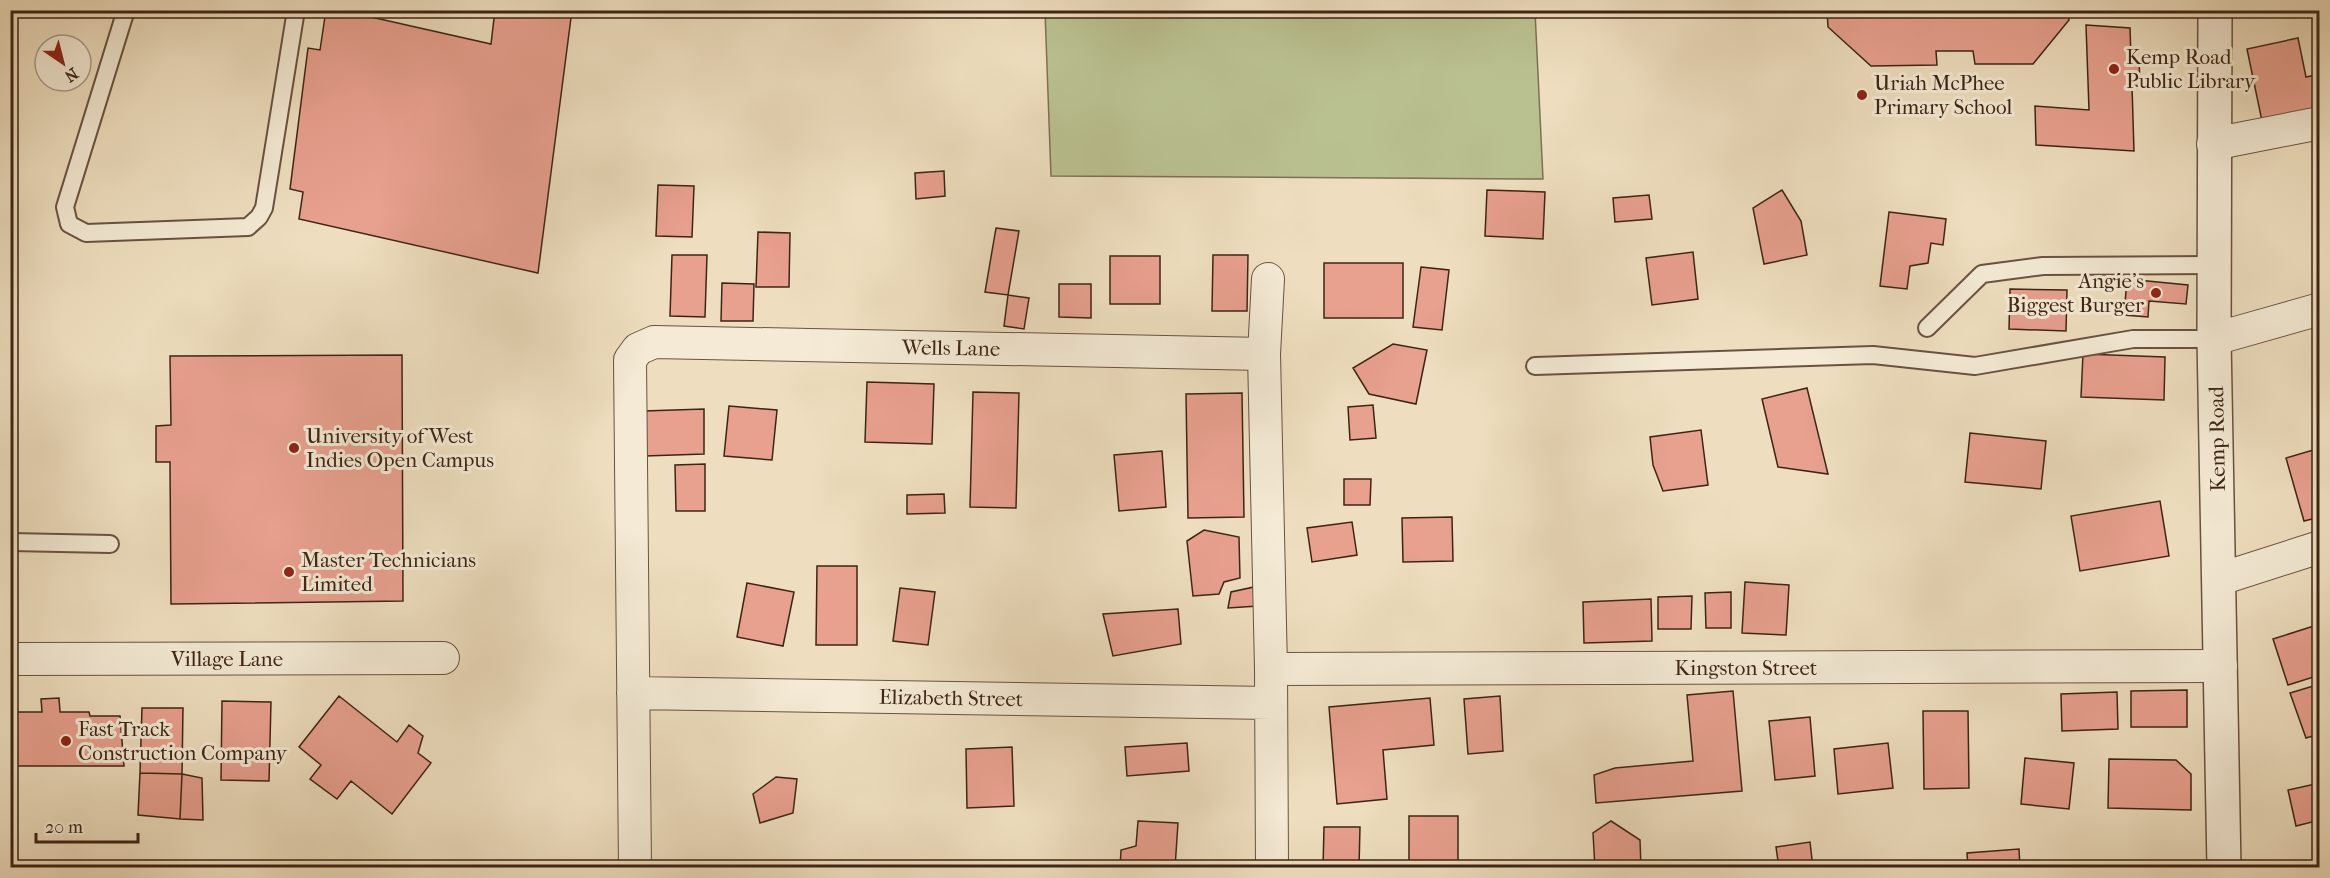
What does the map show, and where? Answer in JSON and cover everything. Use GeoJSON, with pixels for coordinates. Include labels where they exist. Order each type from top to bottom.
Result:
{"type":"FeatureCollection","features":[{"type":"Feature","properties":{"kind":"street","name":"Kemp Road"},"geometry":{"type":"LineString","coordinates":[[2215,10],[2214,339],[2224,867]]}},
{"type":"Feature","properties":{"kind":"street"},"geometry":{"type":"LineString","coordinates":[[2213,144],[2319,123]]}},
{"type":"Feature","properties":{"kind":"street"},"geometry":{"type":"LineString","coordinates":[[1268,279],[1264,354],[1271,669],[1272,867]]}},
{"type":"Feature","properties":{"kind":"street"},"geometry":{"type":"LineString","coordinates":[[2214,339],[2319,309]]}},
{"type":"Feature","properties":{"kind":"street","name":"Wells Lane"},"geometry":{"type":"LineString","coordinates":[[633,693],[630,360],[638,349],[654,342],[1264,354]]}},
{"type":"Feature","properties":{"kind":"street"},"geometry":{"type":"LineString","coordinates":[[2220,579],[2319,547]]}},
{"type":"Feature","properties":{"kind":"street","name":"Village Lane"},"geometry":{"type":"LineString","coordinates":[[10,659],[442,658]]}},
{"type":"Feature","properties":{"kind":"street","name":"Kingston Street"},"geometry":{"type":"LineString","coordinates":[[1271,669],[2221,666]]}},
{"type":"Feature","properties":{"kind":"street"},"geometry":{"type":"LineString","coordinates":[[633,693],[635,867]]}},
{"type":"Feature","properties":{"kind":"street","name":"Elizabeth Street"},"geometry":{"type":"LineString","coordinates":[[633,693],[1270,703]]}},
{"type":"Feature","properties":{"kind":"lane"},"geometry":{"type":"LineString","coordinates":[[126,10],[65,207],[69,224],[86,233],[248,227],[259,217],[264,208],[296,10]]}},
{"type":"Feature","properties":{"kind":"lane"},"geometry":{"type":"LineString","coordinates":[[1927,328],[1982,274],[2043,266],[2214,265]]}},
{"type":"Feature","properties":{"kind":"lane"},"geometry":{"type":"LineString","coordinates":[[1535,366],[1873,355],[1975,366],[2133,339],[2214,339]]}},
{"type":"Feature","properties":{"kind":"lane"},"geometry":{"type":"LineString","coordinates":[[10,542],[110,544]]}},
{"type":"Feature","properties":{"kind":"green space"},"geometry":{"type":"Polygon","coordinates":[[[1045,11],[1535,11],[1543,179],[1051,176],[1045,11]]]}},
{"type":"Feature","properties":{"kind":"building"},"geometry":{"type":"Polygon","coordinates":[[[326,10],[340,10],[491,44],[495,10],[572,10],[538,273],[299,219],[303,192],[290,189],[308,48],[320,50],[326,10]]]}},
{"type":"Feature","properties":{"kind":"building"},"geometry":{"type":"Polygon","coordinates":[[[1827,10],[2068,10],[2069,20],[2033,64],[1975,64],[1973,51],[1936,51],[1937,65],[1871,66],[1828,27],[1827,10]]]}},
{"type":"Feature","properties":{"kind":"building"},"geometry":{"type":"Polygon","coordinates":[[[2086,25],[2130,28],[2131,59],[2139,59],[2140,86],[2132,86],[2134,151],[2036,145],[2035,106],[2089,110],[2086,25]]]}},
{"type":"Feature","properties":{"kind":"building"},"geometry":{"type":"Polygon","coordinates":[[[2298,38],[2306,77],[2320,74],[2320,109],[2262,121],[2247,49],[2298,38]]]}},
{"type":"Feature","properties":{"kind":"building"},"geometry":{"type":"Polygon","coordinates":[[[944,171],[945,196],[916,199],[915,173],[944,171]]]}},
{"type":"Feature","properties":{"kind":"building"},"geometry":{"type":"Polygon","coordinates":[[[658,185],[694,186],[692,237],[656,236],[658,185]]]}},
{"type":"Feature","properties":{"kind":"building"},"geometry":{"type":"Polygon","coordinates":[[[1487,190],[1545,192],[1543,239],[1485,236],[1487,190]]]}},
{"type":"Feature","properties":{"kind":"building"},"geometry":{"type":"Polygon","coordinates":[[[1782,190],[1801,221],[1807,255],[1764,264],[1753,208],[1782,190]]]}},
{"type":"Feature","properties":{"kind":"building"},"geometry":{"type":"Polygon","coordinates":[[[1649,195],[1652,219],[1615,222],[1613,198],[1649,195]]]}},
{"type":"Feature","properties":{"kind":"building"},"geometry":{"type":"Polygon","coordinates":[[[1889,212],[1946,219],[1943,245],[1931,243],[1928,263],[1910,266],[1907,289],[1880,286],[1889,212]]]}},
{"type":"Feature","properties":{"kind":"building"},"geometry":{"type":"Polygon","coordinates":[[[996,228],[1019,231],[1008,295],[985,292],[996,228]]]}},
{"type":"Feature","properties":{"kind":"building"},"geometry":{"type":"Polygon","coordinates":[[[758,232],[790,233],[789,287],[756,287],[758,232]]]}},
{"type":"Feature","properties":{"kind":"building"},"geometry":{"type":"Polygon","coordinates":[[[1693,252],[1698,299],[1652,305],[1646,258],[1693,252]]]}},
{"type":"Feature","properties":{"kind":"building"},"geometry":{"type":"Polygon","coordinates":[[[672,255],[707,255],[705,317],[670,316],[672,255]]]}},
{"type":"Feature","properties":{"kind":"building"},"geometry":{"type":"Polygon","coordinates":[[[1213,255],[1248,255],[1247,311],[1212,311],[1213,255]]]}},
{"type":"Feature","properties":{"kind":"building"},"geometry":{"type":"Polygon","coordinates":[[[1110,256],[1160,256],[1160,304],[1110,304],[1110,256]]]}},
{"type":"Feature","properties":{"kind":"building"},"geometry":{"type":"Polygon","coordinates":[[[1324,263],[1403,263],[1403,318],[1324,318],[1324,263]]]}},
{"type":"Feature","properties":{"kind":"building"},"geometry":{"type":"Polygon","coordinates":[[[1421,267],[1449,270],[1442,330],[1413,327],[1421,267]]]}},
{"type":"Feature","properties":{"kind":"building","name":"Angie's Biggest Burger"},"geometry":{"type":"Polygon","coordinates":[[[2127,279],[2188,285],[2186,304],[2149,301],[2148,317],[2124,315],[2127,279]]]}},
{"type":"Feature","properties":{"kind":"building"},"geometry":{"type":"Polygon","coordinates":[[[722,283],[754,284],[753,321],[721,321],[722,283]]]}},
{"type":"Feature","properties":{"kind":"building"},"geometry":{"type":"Polygon","coordinates":[[[1059,284],[1091,284],[1091,318],[1059,317],[1059,284]]]}},
{"type":"Feature","properties":{"kind":"building"},"geometry":{"type":"Polygon","coordinates":[[[2010,289],[2067,290],[2066,331],[2009,329],[2010,289]]]}},
{"type":"Feature","properties":{"kind":"building"},"geometry":{"type":"Polygon","coordinates":[[[1008,295],[1029,298],[1024,329],[1004,326],[1008,295]]]}},
{"type":"Feature","properties":{"kind":"building"},"geometry":{"type":"Polygon","coordinates":[[[1393,344],[1427,350],[1416,404],[1369,394],[1353,368],[1393,344]]]}},
{"type":"Feature","properties":{"kind":"building"},"geometry":{"type":"Polygon","coordinates":[[[2083,354],[2165,357],[2164,400],[2081,397],[2083,354]]]}},
{"type":"Feature","properties":{"kind":"building"},"geometry":{"type":"Polygon","coordinates":[[[402,355],[403,601],[171,604],[170,462],[156,462],[156,426],[171,425],[170,356],[402,355]]]}},
{"type":"Feature","properties":{"kind":"building"},"geometry":{"type":"Polygon","coordinates":[[[867,382],[934,384],[932,444],[865,442],[867,382]]]}},
{"type":"Feature","properties":{"kind":"building"},"geometry":{"type":"Polygon","coordinates":[[[1807,388],[1828,474],[1778,467],[1762,399],[1807,388]]]}},
{"type":"Feature","properties":{"kind":"building"},"geometry":{"type":"Polygon","coordinates":[[[973,392],[1019,393],[1016,508],[970,507],[973,392]]]}},
{"type":"Feature","properties":{"kind":"building"},"geometry":{"type":"Polygon","coordinates":[[[1242,393],[1244,517],[1188,518],[1186,394],[1242,393]]]}},
{"type":"Feature","properties":{"kind":"building"},"geometry":{"type":"Polygon","coordinates":[[[1373,405],[1376,438],[1350,440],[1348,407],[1373,405]]]}},
{"type":"Feature","properties":{"kind":"building"},"geometry":{"type":"Polygon","coordinates":[[[729,406],[777,410],[772,460],[724,456],[729,406]]]}},
{"type":"Feature","properties":{"kind":"building"},"geometry":{"type":"Polygon","coordinates":[[[704,409],[704,454],[645,456],[644,411],[704,409]]]}},
{"type":"Feature","properties":{"kind":"building"},"geometry":{"type":"Polygon","coordinates":[[[1701,430],[1708,485],[1663,491],[1653,465],[1650,437],[1701,430]]]}},
{"type":"Feature","properties":{"kind":"building"},"geometry":{"type":"Polygon","coordinates":[[[1970,433],[2046,441],[2041,489],[1965,482],[1970,433]]]}},
{"type":"Feature","properties":{"kind":"building"},"geometry":{"type":"Polygon","coordinates":[[[2320,448],[2320,517],[2304,521],[2286,458],[2320,448]]]}},
{"type":"Feature","properties":{"kind":"building"},"geometry":{"type":"Polygon","coordinates":[[[1162,451],[1166,507],[1119,511],[1114,455],[1162,451]]]}},
{"type":"Feature","properties":{"kind":"building"},"geometry":{"type":"Polygon","coordinates":[[[705,464],[705,511],[676,511],[675,465],[705,464]]]}},
{"type":"Feature","properties":{"kind":"building"},"geometry":{"type":"Polygon","coordinates":[[[1344,479],[1371,479],[1370,505],[1344,505],[1344,479]]]}},
{"type":"Feature","properties":{"kind":"building"},"geometry":{"type":"Polygon","coordinates":[[[944,494],[945,513],[907,514],[907,495],[944,494]]]}},
{"type":"Feature","properties":{"kind":"building"},"geometry":{"type":"Polygon","coordinates":[[[2160,501],[2169,556],[2080,571],[2071,516],[2160,501]]]}},
{"type":"Feature","properties":{"kind":"building"},"geometry":{"type":"Polygon","coordinates":[[[1452,517],[1453,561],[1403,562],[1402,518],[1452,517]]]}},
{"type":"Feature","properties":{"kind":"building"},"geometry":{"type":"Polygon","coordinates":[[[1352,522],[1357,555],[1312,562],[1307,528],[1352,522]]]}},
{"type":"Feature","properties":{"kind":"building"},"geometry":{"type":"Polygon","coordinates":[[[1204,530],[1239,537],[1240,578],[1224,582],[1219,594],[1193,596],[1187,541],[1204,530]]]}},
{"type":"Feature","properties":{"kind":"building"},"geometry":{"type":"Polygon","coordinates":[[[817,566],[857,566],[857,645],[816,645],[817,566]]]}},
{"type":"Feature","properties":{"kind":"building"},"geometry":{"type":"Polygon","coordinates":[[[1745,582],[1789,585],[1786,635],[1742,633],[1745,582]]]}},
{"type":"Feature","properties":{"kind":"building"},"geometry":{"type":"Polygon","coordinates":[[[747,583],[794,592],[783,646],[737,637],[747,583]]]}},
{"type":"Feature","properties":{"kind":"building"},"geometry":{"type":"Polygon","coordinates":[[[1254,587],[1258,606],[1228,608],[1231,592],[1254,587]]]}},
{"type":"Feature","properties":{"kind":"building"},"geometry":{"type":"Polygon","coordinates":[[[900,588],[935,592],[928,645],[893,641],[900,588]]]}},
{"type":"Feature","properties":{"kind":"building"},"geometry":{"type":"Polygon","coordinates":[[[1731,592],[1731,628],[1706,628],[1705,593],[1731,592]]]}},
{"type":"Feature","properties":{"kind":"building"},"geometry":{"type":"Polygon","coordinates":[[[1692,596],[1691,629],[1658,629],[1658,597],[1692,596]]]}},
{"type":"Feature","properties":{"kind":"building"},"geometry":{"type":"Polygon","coordinates":[[[1651,599],[1652,641],[1584,643],[1583,602],[1651,599]]]}},
{"type":"Feature","properties":{"kind":"building"},"geometry":{"type":"Polygon","coordinates":[[[1178,609],[1181,644],[1113,656],[1103,614],[1178,609]]]}},
{"type":"Feature","properties":{"kind":"building"},"geometry":{"type":"Polygon","coordinates":[[[2320,624],[2320,675],[2288,685],[2273,639],[2320,624]]]}},
{"type":"Feature","properties":{"kind":"building"},"geometry":{"type":"Polygon","coordinates":[[[2320,684],[2320,734],[2306,738],[2290,693],[2320,684]]]}},
{"type":"Feature","properties":{"kind":"building"},"geometry":{"type":"Polygon","coordinates":[[[2187,690],[2187,727],[2131,727],[2131,691],[2187,690]]]}},
{"type":"Feature","properties":{"kind":"building"},"geometry":{"type":"Polygon","coordinates":[[[1733,691],[1742,791],[1596,803],[1594,775],[1615,768],[1693,761],[1687,695],[1733,691]]]}},
{"type":"Feature","properties":{"kind":"building"},"geometry":{"type":"Polygon","coordinates":[[[2117,692],[2118,729],[2062,731],[2061,694],[2117,692]]]}},
{"type":"Feature","properties":{"kind":"building"},"geometry":{"type":"Polygon","coordinates":[[[339,696],[397,742],[409,725],[423,736],[418,753],[431,763],[392,814],[351,781],[337,799],[310,779],[321,765],[299,747],[339,696]]]}},
{"type":"Feature","properties":{"kind":"building"},"geometry":{"type":"Polygon","coordinates":[[[1500,696],[1503,751],[1468,754],[1464,699],[1500,696]]]}},
{"type":"Feature","properties":{"kind":"building","name":"Fast Track Construction Company"},"geometry":{"type":"Polygon","coordinates":[[[59,698],[60,712],[89,712],[90,716],[120,716],[124,766],[10,766],[10,712],[42,712],[41,699],[59,698]]]}},
{"type":"Feature","properties":{"kind":"building"},"geometry":{"type":"Polygon","coordinates":[[[1430,698],[1434,745],[1383,750],[1387,799],[1337,804],[1329,707],[1430,698]]]}},
{"type":"Feature","properties":{"kind":"building"},"geometry":{"type":"Polygon","coordinates":[[[222,701],[271,702],[269,781],[221,780],[222,701]]]}},
{"type":"Feature","properties":{"kind":"building"},"geometry":{"type":"Polygon","coordinates":[[[142,708],[183,708],[182,774],[140,773],[142,708]]]}},
{"type":"Feature","properties":{"kind":"building"},"geometry":{"type":"Polygon","coordinates":[[[1923,711],[1968,711],[1969,788],[1924,789],[1923,711]]]}},
{"type":"Feature","properties":{"kind":"building"},"geometry":{"type":"Polygon","coordinates":[[[1810,717],[1815,776],[1775,780],[1769,721],[1810,717]]]}},
{"type":"Feature","properties":{"kind":"building"},"geometry":{"type":"Polygon","coordinates":[[[1187,743],[1189,771],[1127,776],[1125,747],[1187,743]]]}},
{"type":"Feature","properties":{"kind":"building"},"geometry":{"type":"Polygon","coordinates":[[[1888,743],[1893,788],[1838,794],[1834,749],[1888,743]]]}},
{"type":"Feature","properties":{"kind":"building"},"geometry":{"type":"Polygon","coordinates":[[[1012,747],[1014,806],[967,808],[966,749],[1012,747]]]}},
{"type":"Feature","properties":{"kind":"building"},"geometry":{"type":"Polygon","coordinates":[[[2025,758],[2074,763],[2069,809],[2021,804],[2025,758]]]}},
{"type":"Feature","properties":{"kind":"building"},"geometry":{"type":"Polygon","coordinates":[[[2109,759],[2176,760],[2191,774],[2191,810],[2108,808],[2109,759]]]}},
{"type":"Feature","properties":{"kind":"building"},"geometry":{"type":"Polygon","coordinates":[[[140,773],[182,774],[180,819],[138,815],[140,773]]]}},
{"type":"Feature","properties":{"kind":"building"},"geometry":{"type":"Polygon","coordinates":[[[182,774],[202,778],[203,820],[180,819],[182,774]]]}},
{"type":"Feature","properties":{"kind":"building"},"geometry":{"type":"Polygon","coordinates":[[[776,777],[797,779],[793,813],[760,823],[753,794],[776,777]]]}},
{"type":"Feature","properties":{"kind":"building"},"geometry":{"type":"Polygon","coordinates":[[[2320,783],[2320,820],[2296,826],[2288,790],[2320,783]]]}},
{"type":"Feature","properties":{"kind":"building"},"geometry":{"type":"Polygon","coordinates":[[[1409,816],[1458,816],[1458,868],[1409,868],[1409,816]]]}},
{"type":"Feature","properties":{"kind":"building"},"geometry":{"type":"Polygon","coordinates":[[[1138,821],[1178,823],[1175,868],[1120,868],[1121,850],[1136,846],[1138,821]]]}},
{"type":"Feature","properties":{"kind":"building"},"geometry":{"type":"Polygon","coordinates":[[[1611,821],[1640,840],[1641,868],[1595,868],[1593,833],[1611,821]]]}},
{"type":"Feature","properties":{"kind":"building"},"geometry":{"type":"Polygon","coordinates":[[[1324,827],[1360,827],[1359,868],[1323,868],[1324,827]]]}},
{"type":"Feature","properties":{"kind":"building"},"geometry":{"type":"Polygon","coordinates":[[[1810,842],[1813,868],[1779,868],[1776,847],[1810,842]]]}},
{"type":"Feature","properties":{"kind":"building"},"geometry":{"type":"Polygon","coordinates":[[[2019,849],[2020,868],[1968,868],[1967,853],[2019,849]]]}},
{"type":"Feature","properties":{"kind":"place","name":"Kemp Road Public Library"},"geometry":{"type":"Point","coordinates":[2114,69]}},
{"type":"Feature","properties":{"kind":"place","name":"Uriah McPhee Primary School"},"geometry":{"type":"Point","coordinates":[1862,95]}},
{"type":"Feature","properties":{"kind":"place","name":"Angie's Biggest Burger"},"geometry":{"type":"Point","coordinates":[2156,293]}},
{"type":"Feature","properties":{"kind":"place","name":"University of West Indies Open Campus"},"geometry":{"type":"Point","coordinates":[294,448]}},
{"type":"Feature","properties":{"kind":"place","name":"Master Technicians Limited"},"geometry":{"type":"Point","coordinates":[289,572]}},
{"type":"Feature","properties":{"kind":"place","name":"Fast Track Construction Company"},"geometry":{"type":"Point","coordinates":[66,741]}}]}
